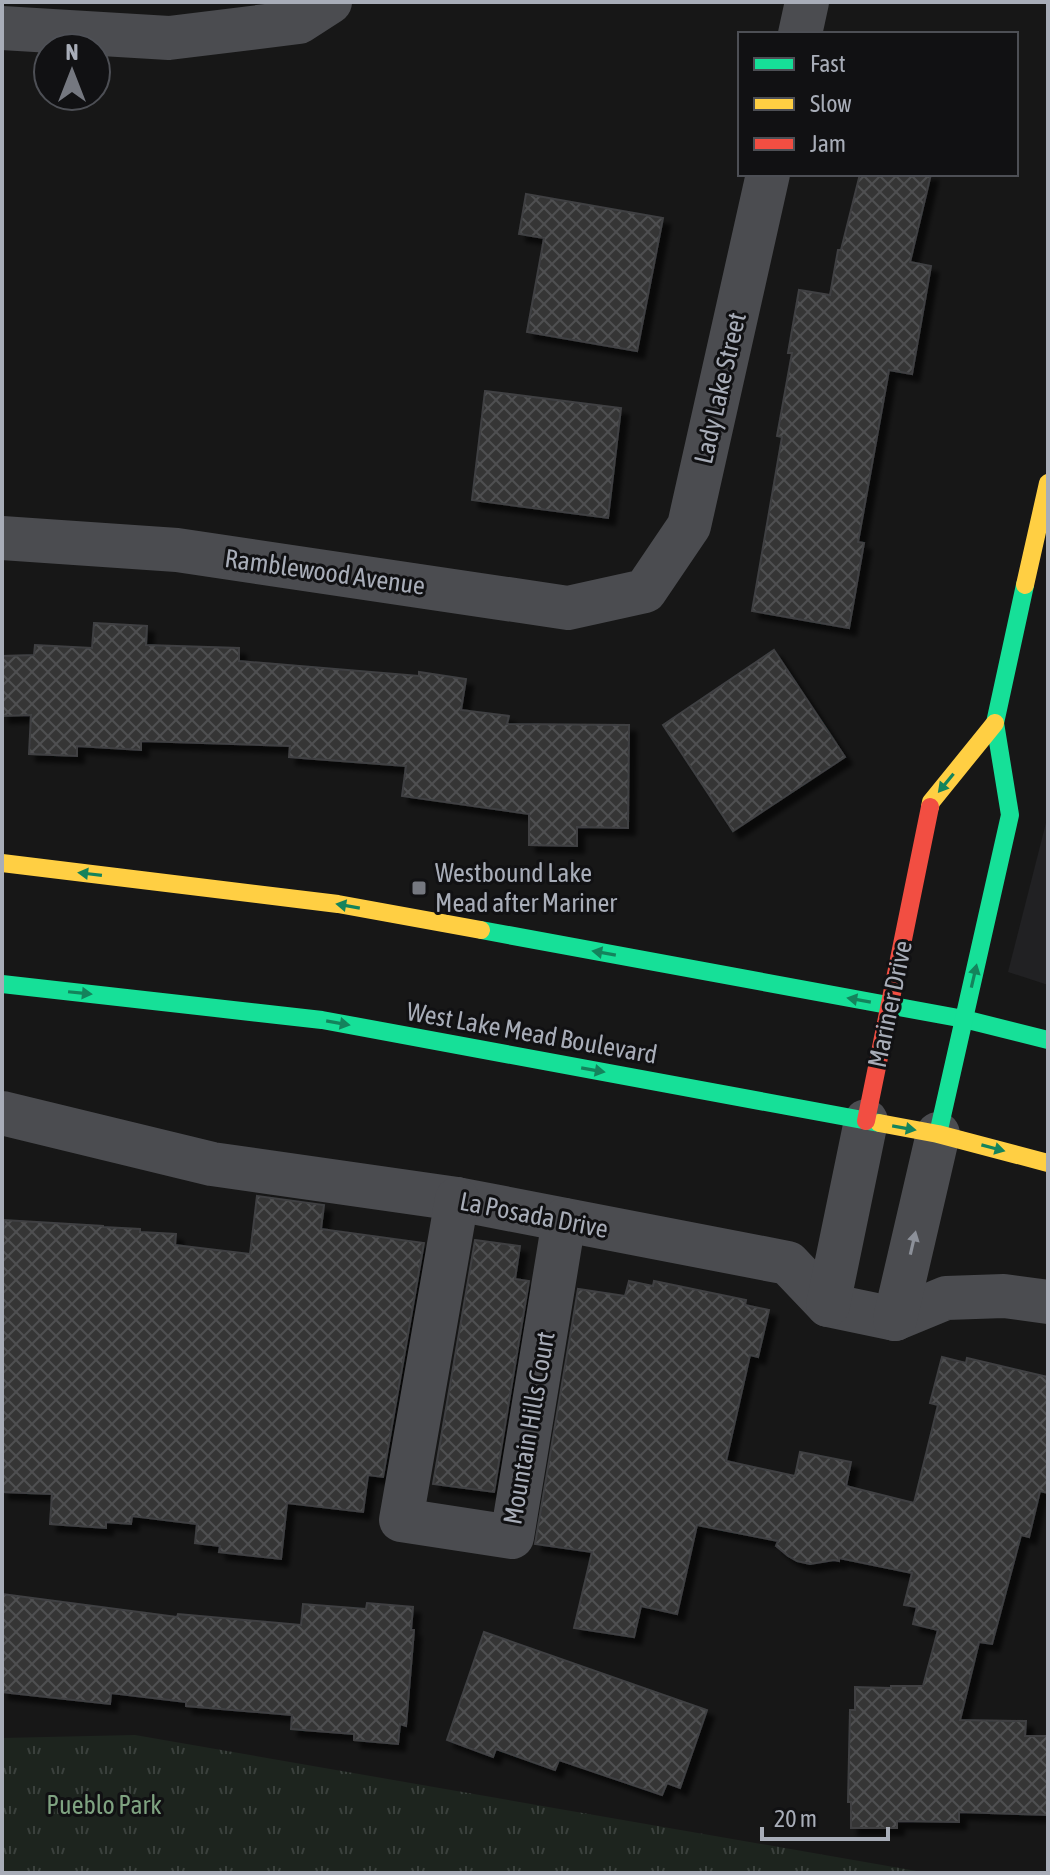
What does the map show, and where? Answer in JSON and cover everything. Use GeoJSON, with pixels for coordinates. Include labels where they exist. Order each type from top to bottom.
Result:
{"type":"FeatureCollection","features":[{"type":"Feature","properties":{"kind":"main road","name":"Mariner Drive"},"geometry":{"type":"LineString","coordinates":[[938,1134],[1010,815],[995,723],[1048,483]]}},
{"type":"Feature","properties":{"kind":"main road","name":"Mariner Drive"},"geometry":{"type":"LineString","coordinates":[[866,1121],[931,802],[995,723]]}},
{"type":"Feature","properties":{"kind":"main road"},"geometry":{"type":"LineString","coordinates":[[2,863],[338,904],[964,1019],[1048,1040]]}},
{"type":"Feature","properties":{"kind":"main road","name":"West Lake Mead Boulevard"},"geometry":{"type":"LineString","coordinates":[[2,984],[322,1020],[938,1134],[1048,1163]]}},
{"type":"Feature","properties":{"kind":"street"},"geometry":{"type":"LineString","coordinates":[[2,28],[169,38],[299,22],[330,2]]}},
{"type":"Feature","properties":{"kind":"street"},"geometry":{"type":"LineString","coordinates":[[800,32],[807,2]]}},
{"type":"Feature","properties":{"kind":"street","name":"Lady Lake Street"},"geometry":{"type":"LineString","coordinates":[[645,591],[689,526],[768,176]]}},
{"type":"Feature","properties":{"kind":"street","name":"Ramblewood Avenue"},"geometry":{"type":"LineString","coordinates":[[2,538],[177,550],[568,608],[645,591]]}},
{"type":"Feature","properties":{"kind":"street","name":"La Posada Drive"},"geometry":{"type":"LineString","coordinates":[[3,1117],[212,1164],[457,1199],[788,1263],[828,1305]]}},
{"type":"Feature","properties":{"kind":"street","name":"Mariner Drive"},"geometry":{"type":"LineString","coordinates":[[828,1305],[866,1121]]}},
{"type":"Feature","properties":{"kind":"street","name":"Mariner Drive"},"geometry":{"type":"LineString","coordinates":[[895,1319],[938,1134]]}},
{"type":"Feature","properties":{"kind":"street","name":"Mountain Hills Court"},"geometry":{"type":"LineString","coordinates":[[457,1199],[401,1520],[512,1537],[564,1220]]}},
{"type":"Feature","properties":{"kind":"street"},"geometry":{"type":"LineString","coordinates":[[828,1305],[895,1319],[946,1298],[1004,1296],[1048,1302]]}},
{"type":"Feature","properties":{"kind":"shaded area"},"geometry":{"type":"Polygon","coordinates":[[[1048,815],[1048,985],[1008,972],[1048,815]]]}},
{"type":"Feature","properties":{"kind":"green space","name":"Pueblo Park"},"geometry":{"type":"Polygon","coordinates":[[[135,1735],[928,1873],[2,1873],[2,1738],[135,1735]]]}},
{"type":"Feature","properties":{"kind":"building"},"geometry":{"type":"Polygon","coordinates":[[[860,176],[931,176],[910,262],[931,266],[912,374],[889,370],[858,542],[864,543],[849,628],[752,611],[782,437],[777,436],[792,353],[788,353],[799,290],[830,295],[838,250],[841,250],[860,176]]]}},
{"type":"Feature","properties":{"kind":"building"},"geometry":{"type":"Polygon","coordinates":[[[526,194],[663,218],[637,351],[527,332],[544,238],[519,234],[526,194]]]}},
{"type":"Feature","properties":{"kind":"building"},"geometry":{"type":"Polygon","coordinates":[[[485,391],[621,408],[608,518],[472,500],[485,391]]]}},
{"type":"Feature","properties":{"kind":"building"},"geometry":{"type":"Polygon","coordinates":[[[94,623],[147,626],[146,645],[239,648],[239,661],[419,676],[419,672],[466,679],[461,710],[509,716],[507,724],[629,725],[628,828],[577,827],[577,846],[529,845],[529,814],[402,796],[406,766],[289,757],[290,746],[141,741],[141,750],[77,746],[77,756],[29,754],[31,715],[2,716],[2,656],[34,655],[35,645],[92,648],[94,623]]]}},
{"type":"Feature","properties":{"kind":"building"},"geometry":{"type":"Polygon","coordinates":[[[774,650],[845,757],[733,831],[663,725],[774,650]]]}},
{"type":"Feature","properties":{"kind":"building"},"geometry":{"type":"Polygon","coordinates":[[[257,1196],[324,1205],[321,1229],[424,1243],[383,1477],[368,1475],[363,1512],[287,1503],[281,1559],[219,1552],[220,1546],[195,1543],[197,1524],[132,1516],[131,1524],[106,1522],[106,1528],[50,1524],[52,1494],[2,1492],[4,1220],[140,1229],[140,1232],[176,1234],[175,1245],[250,1254],[257,1196]]]}},
{"type":"Feature","properties":{"kind":"building"},"geometry":{"type":"Polygon","coordinates":[[[475,1240],[520,1246],[515,1279],[529,1281],[494,1492],[433,1484],[475,1240]]]}},
{"type":"Feature","properties":{"kind":"building"},"geometry":{"type":"Polygon","coordinates":[[[629,1281],[653,1286],[654,1281],[746,1300],[745,1305],[769,1310],[758,1357],[750,1355],[726,1461],[795,1476],[800,1452],[851,1462],[846,1486],[914,1503],[938,1405],[930,1403],[942,1357],[966,1363],[967,1358],[1048,1377],[1048,1493],[1040,1491],[1029,1537],[1021,1535],[992,1644],[979,1642],[960,1720],[1026,1721],[1025,1736],[1048,1736],[1048,1815],[959,1812],[959,1822],[897,1821],[897,1828],[851,1828],[851,1802],[848,1802],[850,1710],[855,1710],[855,1687],[923,1686],[938,1630],[913,1624],[917,1607],[904,1605],[912,1573],[839,1558],[839,1561],[810,1564],[788,1556],[776,1546],[778,1541],[697,1525],[677,1614],[641,1606],[634,1637],[574,1628],[592,1552],[535,1544],[578,1289],[625,1296],[629,1281]]]}},
{"type":"Feature","properties":{"kind":"building"},"geometry":{"type":"Polygon","coordinates":[[[2,1594],[177,1617],[178,1614],[301,1625],[303,1604],[366,1609],[367,1603],[413,1607],[406,1726],[400,1724],[398,1744],[354,1740],[354,1734],[291,1729],[292,1715],[186,1706],[186,1702],[111,1693],[110,1704],[2,1692],[2,1594]]]}},
{"type":"Feature","properties":{"kind":"building"},"geometry":{"type":"Polygon","coordinates":[[[484,1632],[707,1710],[680,1788],[667,1783],[662,1795],[559,1760],[555,1770],[496,1749],[493,1757],[447,1740],[484,1632]]]}},
{"type":"Feature","properties":{"kind":"traffic: fast"},"geometry":{"type":"LineString","coordinates":[[938,1134],[1010,815],[995,723],[1025,585]]}},
{"type":"Feature","properties":{"kind":"traffic: fast"},"geometry":{"type":"LineString","coordinates":[[481,930],[964,1019],[1048,1040]]}},
{"type":"Feature","properties":{"kind":"traffic: fast"},"geometry":{"type":"LineString","coordinates":[[2,984],[322,1020],[879,1123]]}},
{"type":"Feature","properties":{"kind":"traffic: slow"},"geometry":{"type":"LineString","coordinates":[[1025,585],[1048,483]]}},
{"type":"Feature","properties":{"kind":"traffic: slow"},"geometry":{"type":"LineString","coordinates":[[930,807],[995,723]]}},
{"type":"Feature","properties":{"kind":"traffic: slow"},"geometry":{"type":"LineString","coordinates":[[2,863],[338,904],[481,930]]}},
{"type":"Feature","properties":{"kind":"traffic: slow"},"geometry":{"type":"LineString","coordinates":[[879,1123],[938,1134],[1048,1163]]}},
{"type":"Feature","properties":{"kind":"traffic: jam"},"geometry":{"type":"LineString","coordinates":[[866,1121],[930,807]]}},
{"type":"Feature","properties":{"kind":"place","name":"Westbound Lake Mead after Mariner"},"geometry":{"type":"Point","coordinates":[419,888]}}]}
